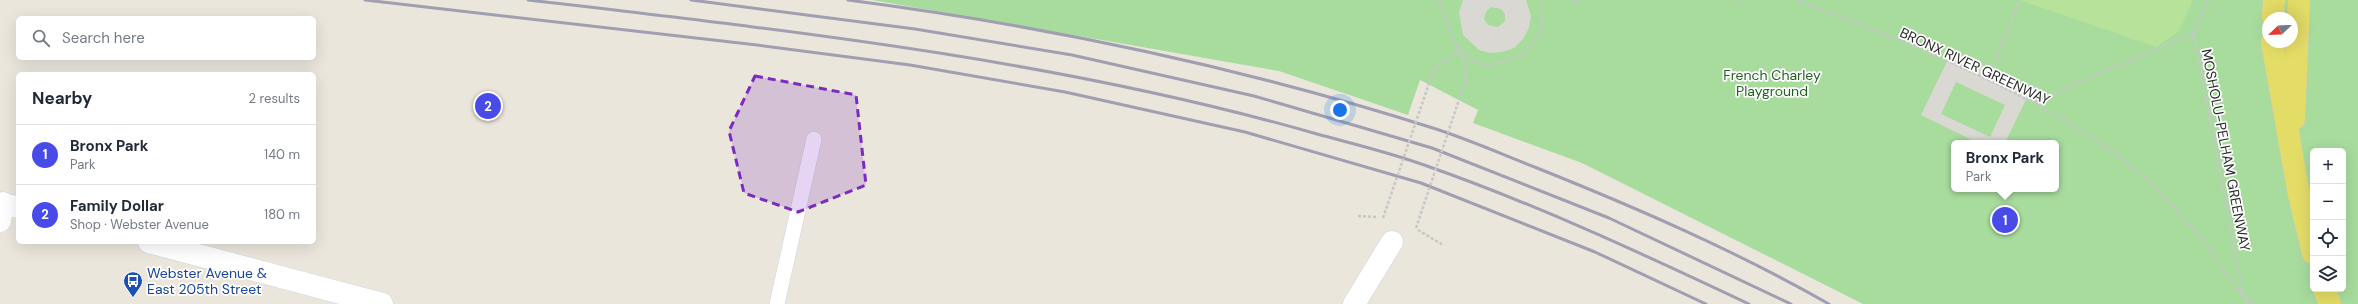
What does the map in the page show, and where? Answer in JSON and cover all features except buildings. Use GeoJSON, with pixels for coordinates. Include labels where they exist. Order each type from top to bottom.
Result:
{"type":"FeatureCollection","features":[{"type":"Feature","properties":{"kind":"main road"},"geometry":{"type":"LineString","coordinates":[[2273,12],[2274,0]]}},
{"type":"Feature","properties":{"kind":"main road"},"geometry":{"type":"LineString","coordinates":[[2292,160],[2299,0]]}},
{"type":"Feature","properties":{"kind":"main road"},"geometry":{"type":"LineString","coordinates":[[2273,48],[2292,160],[2310,239]]}},
{"type":"Feature","properties":{"kind":"main road"},"geometry":{"type":"LineString","coordinates":[[1354,304],[1392,242]]}},
{"type":"Feature","properties":{"kind":"main road"},"geometry":{"type":"LineString","coordinates":[[157,244],[382,304]]}},
{"type":"Feature","properties":{"kind":"main road"},"geometry":{"type":"LineString","coordinates":[[2325,292],[2330,304]]}},
{"type":"Feature","properties":{"kind":"lane"},"geometry":{"type":"LineString","coordinates":[[777,304],[814,139]]}},
{"type":"Feature","properties":{"kind":"path"},"geometry":{"type":"LineString","coordinates":[[1439,0],[1450,33],[1461,50],[1474,62],[1492,65],[1511,60],[1526,50],[1540,30],[1541,0]]}},
{"type":"Feature","properties":{"kind":"path"},"geometry":{"type":"LineString","coordinates":[[1571,0],[1582,3]]}},
{"type":"Feature","properties":{"kind":"path","name":"BRONX RIVER GREENWAY"},"geometry":{"type":"LineString","coordinates":[[1798,0],[1988,80],[2034,102],[2101,143],[2131,166],[2148,182],[2204,243],[2243,296]]}},
{"type":"Feature","properties":{"kind":"path"},"geometry":{"type":"LineString","coordinates":[[1988,80],[2020,0]]}},
{"type":"Feature","properties":{"kind":"path","name":"MOSHOLU-PELHAM GREENWAY"},"geometry":{"type":"LineString","coordinates":[[2208,0],[2194,33],[2243,296],[2248,304]]}},
{"type":"Feature","properties":{"kind":"path"},"geometry":{"type":"LineString","coordinates":[[2034,102],[2194,33]]}},
{"type":"Feature","properties":{"kind":"path"},"geometry":{"type":"LineString","coordinates":[[1358,216],[1383,218],[1434,69],[1461,50]]}},
{"type":"Feature","properties":{"kind":"path"},"geometry":{"type":"LineString","coordinates":[[1443,245],[1416,228],[1466,79],[1461,50]]}},
{"type":"Feature","properties":{"kind":"path"},"geometry":{"type":"LineString","coordinates":[[2243,296],[2254,304]]}},
{"type":"Feature","properties":{"kind":"highlighted area"},"geometry":{"type":"Polygon","coordinates":[[[755,76],[856,95],[866,185],[798,212],[744,193],[729,131],[755,76]]]}},
{"type":"Feature","properties":{"kind":"green space","name":"French Charley Playground"},"geometry":{"type":"Polygon","coordinates":[[[872,0],[2358,0],[2358,304],[1863,304],[1582,163],[1473,123],[1478,110],[1420,80],[1408,115],[1279,71],[872,0]]]}},
{"type":"Feature","properties":{"kind":"green space"},"geometry":{"type":"Polygon","coordinates":[[[2020,0],[2193,0],[2179,31],[2156,47],[2020,0]]]}},
{"type":"Feature","properties":{"kind":"shaded area"},"geometry":{"type":"Polygon","coordinates":[[[1463,0],[1526,0],[1531,16],[1529,28],[1523,39],[1514,48],[1502,52],[1490,53],[1479,50],[1463,35],[1459,12],[1463,0]],[[1491,7],[1486,12],[1484,19],[1488,25],[1498,27],[1505,21],[1505,14],[1501,9],[1491,7]]]}},
{"type":"Feature","properties":{"kind":"shaded area"},"geometry":{"type":"Polygon","coordinates":[[[1952,51],[2031,89],[2006,140],[1972,140],[1921,115],[1952,51]],[[1956,82],[1941,114],[1990,137],[2005,105],[1956,82]]]}},
{"type":"Feature","properties":{"kind":"railway"},"geometry":{"type":"LineString","coordinates":[[365,0],[757,45],[910,65],[1065,92],[1245,132],[1421,183],[1595,252],[1706,304]]}},
{"type":"Feature","properties":{"kind":"railway"},"geometry":{"type":"LineString","coordinates":[[528,0],[727,24],[925,51],[1024,67],[1122,86],[1220,108],[1387,153],[1414,161],[1468,181],[1590,231],[1749,304]]}},
{"type":"Feature","properties":{"kind":"railway"},"geometry":{"type":"LineString","coordinates":[[691,0],[915,29],[1072,55],[1254,96],[1432,148],[1609,218],[1791,304]]}},
{"type":"Feature","properties":{"kind":"railway"},"geometry":{"type":"LineString","coordinates":[[848,0],[997,23],[1145,51],[1292,87],[1436,129],[1574,183],[1686,231],[1758,266],[1829,304]]}},
{"type":"Feature","properties":{"kind":"place","name":"Family Dollar"},"geometry":{"type":"Point","coordinates":[488,106]}},
{"type":"Feature","properties":{"kind":"place","name":"Bronx Park"},"geometry":{"type":"Point","coordinates":[2005,220]}},
{"type":"Feature","properties":{"kind":"place","name":"Webster Avenue & East 205th Street"},"geometry":{"type":"Point","coordinates":[133,298]}}]}
